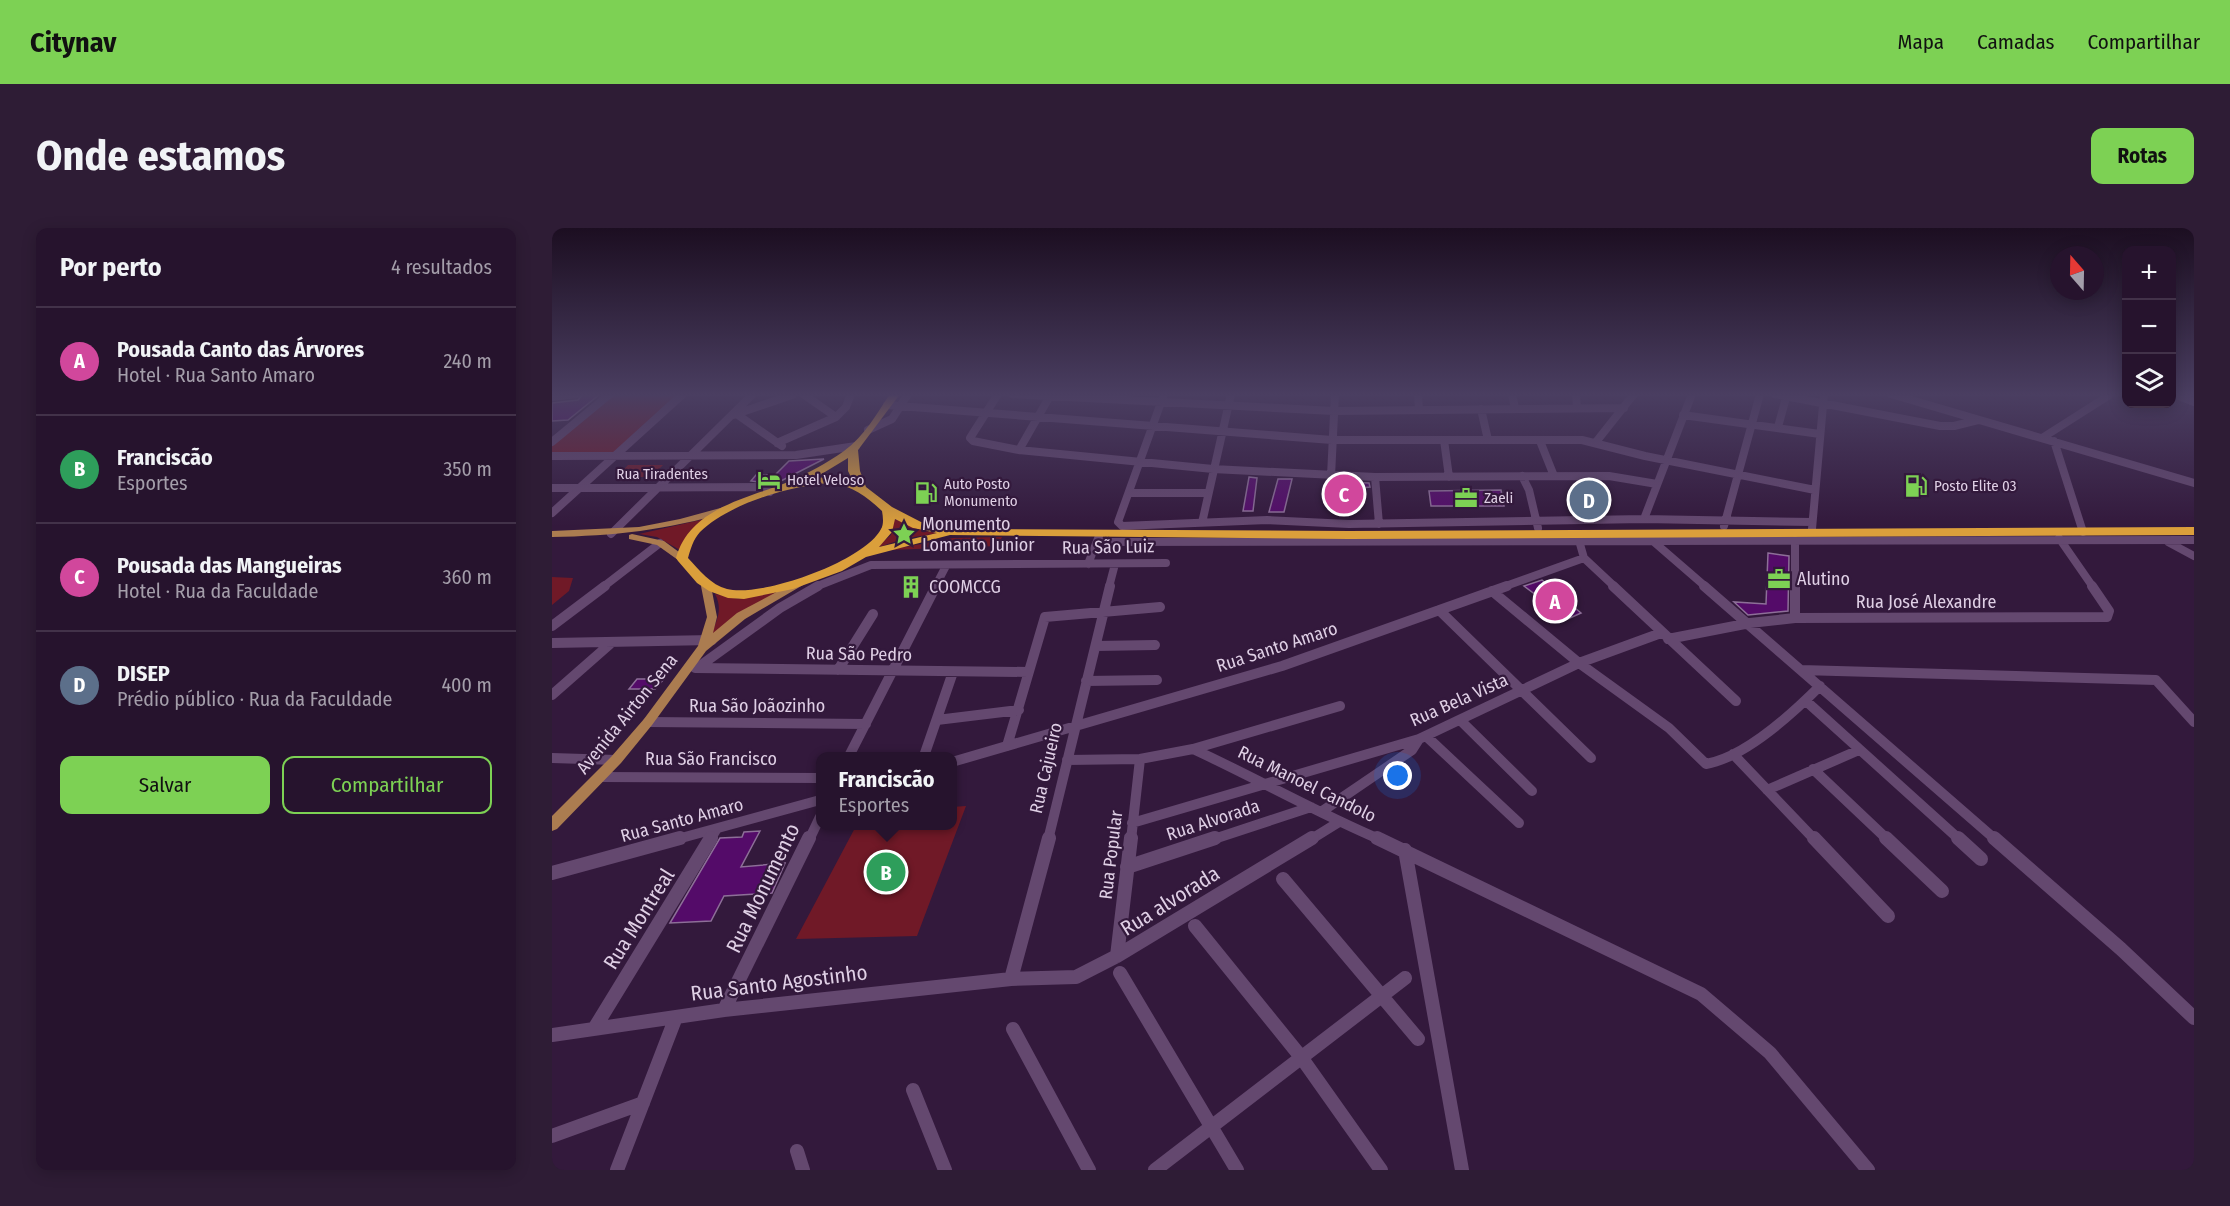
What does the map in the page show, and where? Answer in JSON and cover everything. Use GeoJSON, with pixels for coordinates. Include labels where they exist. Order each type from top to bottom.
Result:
{"type":"FeatureCollection","features":[{"type":"Feature","properties":{"kind":"highway"},"geometry":{"type":"LineString","coordinates":[[862,438],[855,448],[821,470],[728,509],[693,533],[684,546],[682,558],[706,586],[723,593],[744,596],[775,591],[856,558],[908,542],[956,534],[1099,538],[1537,525],[1579,538],[1724,527],[1812,527],[2057,536],[2083,532],[2194,531]]}},
{"type":"Feature","properties":{"kind":"highway"},"geometry":{"type":"LineString","coordinates":[[855,448],[854,471],[861,486],[888,510],[916,525],[956,534]]}},
{"type":"Feature","properties":{"kind":"highway"},"geometry":{"type":"LineString","coordinates":[[787,486],[832,480],[861,486]]}},
{"type":"Feature","properties":{"kind":"highway"},"geometry":{"type":"LineString","coordinates":[[856,558],[874,545],[887,530],[888,510]]}},
{"type":"Feature","properties":{"kind":"main road"},"geometry":{"type":"LineString","coordinates":[[610,535],[665,527],[728,509]]}},
{"type":"Feature","properties":{"kind":"main road"},"geometry":{"type":"LineString","coordinates":[[552,537],[610,535],[639,537],[660,543],[682,558]]}},
{"type":"Feature","properties":{"kind":"main road","name":"Avenida Airton Sena"},"geometry":{"type":"LineString","coordinates":[[706,643],[751,610],[799,583]]}},
{"type":"Feature","properties":{"kind":"main road","name":"Avenida Airton Sena"},"geometry":{"type":"LineString","coordinates":[[552,825],[601,777],[693,668],[706,643],[712,617],[706,586]]}},
{"type":"Feature","properties":{"kind":"street"},"geometry":{"type":"LineString","coordinates":[[552,513],[635,438]]}},
{"type":"Feature","properties":{"kind":"street"},"geometry":{"type":"LineString","coordinates":[[610,535],[710,438]]}},
{"type":"Feature","properties":{"kind":"street"},"geometry":{"type":"LineString","coordinates":[[769,438],[796,455]]}},
{"type":"Feature","properties":{"kind":"street"},"geometry":{"type":"LineString","coordinates":[[777,443],[788,438]]}},
{"type":"Feature","properties":{"kind":"street"},"geometry":{"type":"LineString","coordinates":[[971,438],[1019,450],[1213,470],[1375,477],[1609,476],[1656,484]]}},
{"type":"Feature","properties":{"kind":"street"},"geometry":{"type":"LineString","coordinates":[[1019,450],[1026,438]]}},
{"type":"Feature","properties":{"kind":"street"},"geometry":{"type":"LineString","coordinates":[[1148,438],[1118,522],[1122,525],[1267,520],[1349,529],[1379,521],[1537,525],[1644,519],[1724,527],[1747,438]]}},
{"type":"Feature","properties":{"kind":"street"},"geometry":{"type":"LineString","coordinates":[[1202,523],[1220,438]]}},
{"type":"Feature","properties":{"kind":"street"},"geometry":{"type":"LineString","coordinates":[[1307,438],[1540,441],[1570,439],[1596,442],[1667,460],[1815,490]]}},
{"type":"Feature","properties":{"kind":"street"},"geometry":{"type":"LineString","coordinates":[[1596,442],[1599,438]]}},
{"type":"Feature","properties":{"kind":"street"},"geometry":{"type":"LineString","coordinates":[[1644,519],[1675,438]]}},
{"type":"Feature","properties":{"kind":"street"},"geometry":{"type":"LineString","coordinates":[[1812,527],[1820,438]]}},
{"type":"Feature","properties":{"kind":"street"},"geometry":{"type":"LineString","coordinates":[[2042,438],[2194,483]]}},
{"type":"Feature","properties":{"kind":"street"},"geometry":{"type":"LineString","coordinates":[[1331,476],[1332,440]]}},
{"type":"Feature","properties":{"kind":"street"},"geometry":{"type":"LineString","coordinates":[[1444,440],[1449,477]]}},
{"type":"Feature","properties":{"kind":"street"},"geometry":{"type":"LineString","coordinates":[[1540,441],[1554,476]]}},
{"type":"Feature","properties":{"kind":"street"},"geometry":{"type":"LineString","coordinates":[[2054,441],[2083,532]]}},
{"type":"Feature","properties":{"kind":"street"},"geometry":{"type":"LineString","coordinates":[[552,456],[796,455],[855,448]]}},
{"type":"Feature","properties":{"kind":"street"},"geometry":{"type":"LineString","coordinates":[[1522,476],[1529,490],[1537,525]]}},
{"type":"Feature","properties":{"kind":"street"},"geometry":{"type":"LineString","coordinates":[[1375,477],[1379,521]]}},
{"type":"Feature","properties":{"kind":"street","name":"Rua Tiradentes"},"geometry":{"type":"LineString","coordinates":[[552,488],[764,487],[770,492]]}},
{"type":"Feature","properties":{"kind":"street"},"geometry":{"type":"LineString","coordinates":[[1129,493],[1208,493]]}},
{"type":"Feature","properties":{"kind":"street"},"geometry":{"type":"LineString","coordinates":[[1233,534],[1267,520]]}},
{"type":"Feature","properties":{"kind":"street"},"geometry":{"type":"LineString","coordinates":[[1088,564],[1099,538],[1534,540],[1579,538],[1654,542],[2057,536],[2194,540]]}},
{"type":"Feature","properties":{"kind":"street","name":"Rua José Alexandre"},"geometry":{"type":"LineString","coordinates":[[1665,636],[1795,618],[2103,619],[2109,615],[2109,611],[2057,536]]}},
{"type":"Feature","properties":{"kind":"street"},"geometry":{"type":"LineString","coordinates":[[1579,538],[1584,558],[1736,701]]}},
{"type":"Feature","properties":{"kind":"street"},"geometry":{"type":"LineString","coordinates":[[1795,540],[1795,618]]}},
{"type":"Feature","properties":{"kind":"street"},"geometry":{"type":"LineString","coordinates":[[2165,540],[2194,556]]}},
{"type":"Feature","properties":{"kind":"street"},"geometry":{"type":"LineString","coordinates":[[1654,542],[1750,623],[2121,949],[2194,1018]]}},
{"type":"Feature","properties":{"kind":"street"},"geometry":{"type":"LineString","coordinates":[[552,626],[660,543]]}},
{"type":"Feature","properties":{"kind":"street","name":"Rua Santo Amaro"},"geometry":{"type":"LineString","coordinates":[[957,761],[1282,666],[1584,558]]}},
{"type":"Feature","properties":{"kind":"street","name":"Rua São Luiz"},"geometry":{"type":"LineString","coordinates":[[871,565],[1166,563]]}},
{"type":"Feature","properties":{"kind":"street","name":"Rua Cajueiro"},"geometry":{"type":"LineString","coordinates":[[1011,979],[1115,564]]}},
{"type":"Feature","properties":{"kind":"street","name":"Avenida Airton Sena"},"geometry":{"type":"LineString","coordinates":[[693,668],[789,602],[830,580],[871,565]]}},
{"type":"Feature","properties":{"kind":"street"},"geometry":{"type":"LineString","coordinates":[[851,752],[946,566]]}},
{"type":"Feature","properties":{"kind":"street"},"geometry":{"type":"LineString","coordinates":[[1492,591],[1579,663],[1669,728],[1706,764],[1712,765],[1733,754],[1806,702],[1820,686]]}},
{"type":"Feature","properties":{"kind":"street"},"geometry":{"type":"LineString","coordinates":[[1007,746],[1045,616],[1160,607]]}},
{"type":"Feature","properties":{"kind":"street"},"geometry":{"type":"LineString","coordinates":[[1439,610],[1591,758]]}},
{"type":"Feature","properties":{"kind":"street"},"geometry":{"type":"LineString","coordinates":[[838,670],[873,614]]}},
{"type":"Feature","properties":{"kind":"street","name":"Rua Bela Vista"},"geometry":{"type":"LineString","coordinates":[[1132,823],[1422,737],[1579,663],[1665,636]]}},
{"type":"Feature","properties":{"kind":"street"},"geometry":{"type":"LineString","coordinates":[[552,643],[706,643]]}},
{"type":"Feature","properties":{"kind":"street"},"geometry":{"type":"LineString","coordinates":[[552,695],[610,644]]}},
{"type":"Feature","properties":{"kind":"street"},"geometry":{"type":"LineString","coordinates":[[1096,646],[1155,645]]}},
{"type":"Feature","properties":{"kind":"street","name":"Rua São Pedro"},"geometry":{"type":"LineString","coordinates":[[693,668],[1029,672]]}},
{"type":"Feature","properties":{"kind":"street"},"geometry":{"type":"LineString","coordinates":[[1801,669],[2156,681],[2194,722]]}},
{"type":"Feature","properties":{"kind":"street"},"geometry":{"type":"LineString","coordinates":[[925,752],[953,672]]}},
{"type":"Feature","properties":{"kind":"street"},"geometry":{"type":"LineString","coordinates":[[1086,681],[1157,680]]}},
{"type":"Feature","properties":{"kind":"street"},"geometry":{"type":"LineString","coordinates":[[1806,702],[1981,859]]}},
{"type":"Feature","properties":{"kind":"street"},"geometry":{"type":"LineString","coordinates":[[1067,760],[1140,759],[1193,748],[1340,706]]}},
{"type":"Feature","properties":{"kind":"street"},"geometry":{"type":"LineString","coordinates":[[937,720],[1018,710]]}},
{"type":"Feature","properties":{"kind":"street"},"geometry":{"type":"LineString","coordinates":[[1460,720],[1532,791]]}},
{"type":"Feature","properties":{"kind":"street","name":"Rua São Joãozinho"},"geometry":{"type":"LineString","coordinates":[[648,722],[866,724]]}},
{"type":"Feature","properties":{"kind":"street"},"geometry":{"type":"LineString","coordinates":[[1422,737],[1520,824]]}},
{"type":"Feature","properties":{"kind":"street","name":"Rua Alvorada"},"geometry":{"type":"LineString","coordinates":[[1127,867],[1316,809],[1413,750],[1422,737]]}},
{"type":"Feature","properties":{"kind":"street","name":"Rua Manoel Candolo"},"geometry":{"type":"LineString","coordinates":[[1193,748],[1265,782],[1339,822],[1405,850],[1701,994],[1722,1008],[1782,1065],[1868,1170]]}},
{"type":"Feature","properties":{"kind":"street"},"geometry":{"type":"LineString","coordinates":[[1767,790],[1859,750]]}},
{"type":"Feature","properties":{"kind":"street"},"geometry":{"type":"LineString","coordinates":[[1733,754],[1888,916]]}},
{"type":"Feature","properties":{"kind":"street"},"geometry":{"type":"LineString","coordinates":[[552,758],[616,760]]}},
{"type":"Feature","properties":{"kind":"street","name":"Rua Popular"},"geometry":{"type":"LineString","coordinates":[[1117,956],[1140,759]]}},
{"type":"Feature","properties":{"kind":"street"},"geometry":{"type":"LineString","coordinates":[[1813,769],[1942,891]]}},
{"type":"Feature","properties":{"kind":"street","name":"Rua São Francisco"},"geometry":{"type":"LineString","coordinates":[[601,777],[816,778]]}},
{"type":"Feature","properties":{"kind":"street","name":"Rua Santo Amaro"},"geometry":{"type":"LineString","coordinates":[[552,873],[816,801]]}},
{"type":"Feature","properties":{"kind":"street","name":"Rua alvorada"},"geometry":{"type":"LineString","coordinates":[[1011,979],[1076,977],[1117,956],[1339,822]]}},
{"type":"Feature","properties":{"kind":"street","name":"Rua Monumento"},"geometry":{"type":"LineString","coordinates":[[724,1010],[816,825]]}},
{"type":"Feature","properties":{"kind":"street","name":"Rua Montreal"},"geometry":{"type":"LineString","coordinates":[[594,1029],[716,830]]}},
{"type":"Feature","properties":{"kind":"street"},"geometry":{"type":"LineString","coordinates":[[1405,850],[1462,1170]]}},
{"type":"Feature","properties":{"kind":"street"},"geometry":{"type":"LineString","coordinates":[[1283,879],[1418,1040]]}},
{"type":"Feature","properties":{"kind":"street"},"geometry":{"type":"LineString","coordinates":[[1195,926],[1301,1057],[1381,1170]]}},
{"type":"Feature","properties":{"kind":"street"},"geometry":{"type":"LineString","coordinates":[[1120,973],[1237,1170]]}},
{"type":"Feature","properties":{"kind":"street"},"geometry":{"type":"LineString","coordinates":[[1155,1170],[1405,978]]}},
{"type":"Feature","properties":{"kind":"street","name":"Rua Santo Agostinho"},"geometry":{"type":"LineString","coordinates":[[552,1035],[724,1010],[1011,979]]}},
{"type":"Feature","properties":{"kind":"street"},"geometry":{"type":"LineString","coordinates":[[617,1170],[676,1017]]}},
{"type":"Feature","properties":{"kind":"street"},"geometry":{"type":"LineString","coordinates":[[1013,1029],[1089,1170]]}},
{"type":"Feature","properties":{"kind":"street"},"geometry":{"type":"LineString","coordinates":[[913,1090],[945,1170]]}},
{"type":"Feature","properties":{"kind":"street"},"geometry":{"type":"LineString","coordinates":[[552,1136],[643,1103]]}},
{"type":"Feature","properties":{"kind":"street"},"geometry":{"type":"LineString","coordinates":[[797,1151],[803,1170]]}},
{"type":"Feature","properties":{"kind":"shaded area"},"geometry":{"type":"Polygon","coordinates":[[[560,438],[632,438],[615,454],[552,454],[552,445],[560,438]]]}},
{"type":"Feature","properties":{"kind":"shaded area"},"geometry":{"type":"Polygon","coordinates":[[[628,465],[663,465],[651,477],[616,477],[628,465]]]}},
{"type":"Feature","properties":{"kind":"shaded area"},"geometry":{"type":"Polygon","coordinates":[[[709,518],[690,531],[680,550],[657,537],[639,534],[709,518]]]}},
{"type":"Feature","properties":{"kind":"shaded area"},"geometry":{"type":"Polygon","coordinates":[[[894,519],[924,531],[938,533],[903,539],[876,548],[891,535],[894,519]]]}},
{"type":"Feature","properties":{"kind":"shaded area"},"geometry":{"type":"Polygon","coordinates":[[[1002,537],[998,546],[889,550],[953,538],[1002,537]]]}},
{"type":"Feature","properties":{"kind":"shaded area"},"geometry":{"type":"Polygon","coordinates":[[[552,577],[573,578],[569,591],[552,605],[552,577]]]}},
{"type":"Feature","properties":{"kind":"shaded area"},"geometry":{"type":"Polygon","coordinates":[[[779,592],[711,635],[719,610],[715,594],[739,599],[779,592]]]}},
{"type":"Feature","properties":{"kind":"shaded area"},"geometry":{"type":"Polygon","coordinates":[[[966,806],[957,830],[957,807],[966,806]]]}},
{"type":"Feature","properties":{"kind":"shaded area"},"geometry":{"type":"Polygon","coordinates":[[[854,830],[957,830],[917,936],[796,939],[854,830]]]}},
{"type":"Feature","properties":{"kind":"building"},"geometry":{"type":"Polygon","coordinates":[[[824,459],[775,484],[751,481],[756,475],[775,475],[789,461],[824,459]]]}},
{"type":"Feature","properties":{"kind":"building"},"geometry":{"type":"Polygon","coordinates":[[[1249,477],[1257,478],[1253,511],[1243,511],[1249,477]]]}},
{"type":"Feature","properties":{"kind":"building"},"geometry":{"type":"Polygon","coordinates":[[[1278,479],[1292,479],[1284,512],[1269,512],[1278,479]]]}},
{"type":"Feature","properties":{"kind":"building"},"geometry":{"type":"Polygon","coordinates":[[[1331,482],[1369,483],[1370,487],[1360,488],[1359,498],[1328,497],[1331,482]]]}},
{"type":"Feature","properties":{"kind":"building","name":"Zaeli"},"geometry":{"type":"Polygon","coordinates":[[[1501,490],[1504,506],[1431,506],[1429,491],[1501,490]]]}},
{"type":"Feature","properties":{"kind":"building","name":"Alutino"},"geometry":{"type":"Polygon","coordinates":[[[1768,553],[1789,556],[1788,611],[1748,615],[1734,602],[1766,604],[1768,553]]]}},
{"type":"Feature","properties":{"kind":"building"},"geometry":{"type":"Polygon","coordinates":[[[1542,580],[1581,613],[1568,619],[1524,586],[1542,580]]]}},
{"type":"Feature","properties":{"kind":"building"},"geometry":{"type":"Polygon","coordinates":[[[637,679],[664,679],[655,689],[629,689],[637,679]]]}},
{"type":"Feature","properties":{"kind":"building"},"geometry":{"type":"Polygon","coordinates":[[[760,831],[741,867],[785,863],[772,893],[724,896],[711,921],[670,923],[720,838],[742,837],[744,832],[760,831]]]}},
{"type":"Feature","properties":{"kind":"place","name":"Hotel Veloso"},"geometry":{"type":"Point","coordinates":[769,480]}},
{"type":"Feature","properties":{"kind":"place","name":"Posto Elite 03"},"geometry":{"type":"Point","coordinates":[1916,486]}},
{"type":"Feature","properties":{"kind":"place","name":"Auto Posto Monumento"},"geometry":{"type":"Point","coordinates":[926,493]}},
{"type":"Feature","properties":{"kind":"place","name":"Pousada das Mangueiras"},"geometry":{"type":"Point","coordinates":[1344,494]}},
{"type":"Feature","properties":{"kind":"place","name":"Zaeli"},"geometry":{"type":"Point","coordinates":[1466,498]}},
{"type":"Feature","properties":{"kind":"place","name":"DISEP"},"geometry":{"type":"Point","coordinates":[1589,500]}},
{"type":"Feature","properties":{"kind":"place","name":"Monumento Lomanto Junior"},"geometry":{"type":"Point","coordinates":[904,534]}},
{"type":"Feature","properties":{"kind":"place","name":"Alutino"},"geometry":{"type":"Point","coordinates":[1779,579]}},
{"type":"Feature","properties":{"kind":"place","name":"COOMCCG"},"geometry":{"type":"Point","coordinates":[911,587]}},
{"type":"Feature","properties":{"kind":"place","name":"Pousada Canto das Árvores"},"geometry":{"type":"Point","coordinates":[1555,601]}},
{"type":"Feature","properties":{"kind":"place","name":"Franciscão"},"geometry":{"type":"Point","coordinates":[886,872]}}]}
